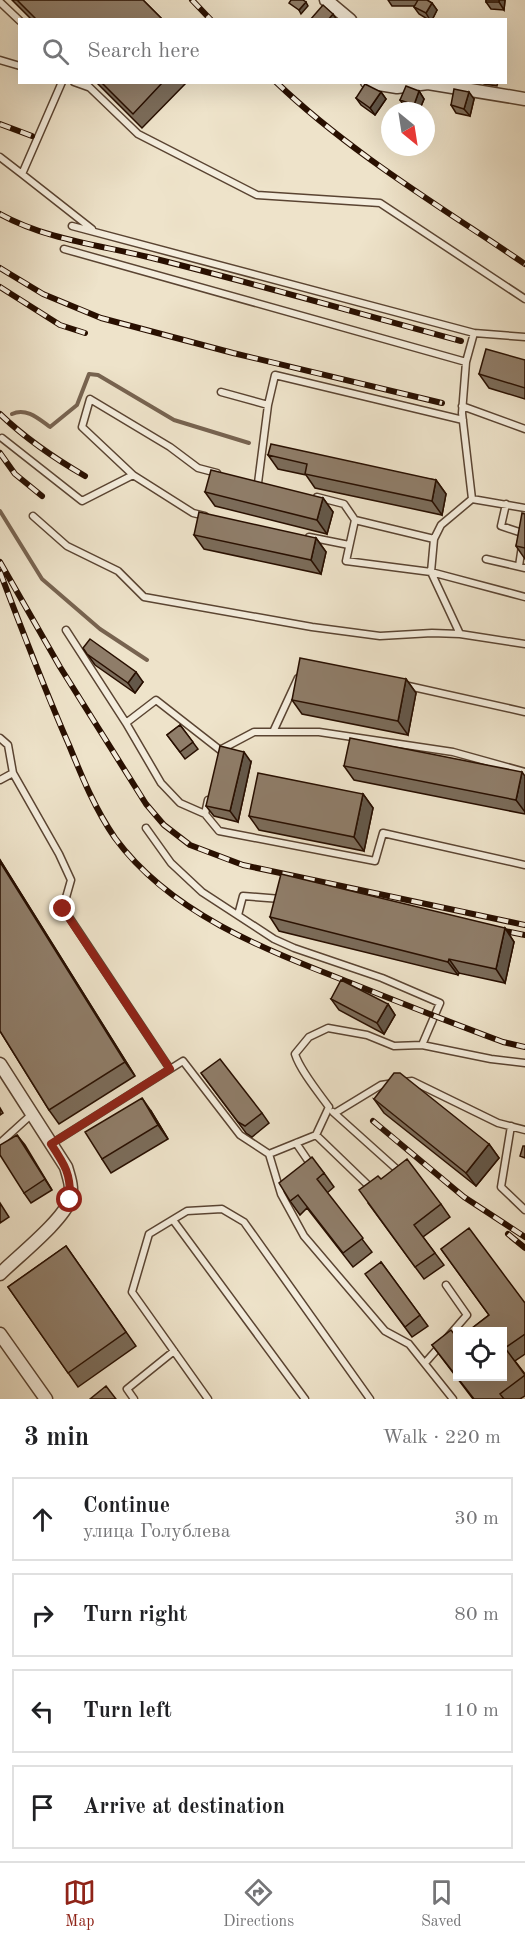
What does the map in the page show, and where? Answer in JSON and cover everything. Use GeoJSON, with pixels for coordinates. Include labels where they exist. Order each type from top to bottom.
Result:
{"type":"FeatureCollection","features":[{"type":"Feature","properties":{"kind":"street"},"geometry":{"type":"LineString","coordinates":[[326,0],[348,18]]}},
{"type":"Feature","properties":{"kind":"street"},"geometry":{"type":"LineString","coordinates":[[380,84],[397,87],[420,84]]}},
{"type":"Feature","properties":{"kind":"street"},"geometry":{"type":"LineString","coordinates":[[434,84],[525,99]]}},
{"type":"Feature","properties":{"kind":"street"},"geometry":{"type":"LineString","coordinates":[[0,1064],[66,1167],[71,1182],[70,1200],[56,1220],[0,1274]]}},
{"type":"Feature","properties":{"kind":"street"},"geometry":{"type":"LineString","coordinates":[[0,1334],[46,1399]]}},
{"type":"Feature","properties":{"kind":"lane"},"geometry":{"type":"LineString","coordinates":[[0,2],[18,19]]}},
{"type":"Feature","properties":{"kind":"lane"},"geometry":{"type":"LineString","coordinates":[[0,60],[18,65]]}},
{"type":"Feature","properties":{"kind":"lane"},"geometry":{"type":"LineString","coordinates":[[22,174],[61,84]]}},
{"type":"Feature","properties":{"kind":"lane"},"geometry":{"type":"LineString","coordinates":[[86,85],[138,134],[257,195],[380,203],[525,299]]}},
{"type":"Feature","properties":{"kind":"lane"},"geometry":{"type":"LineString","coordinates":[[0,158],[96,232]]}},
{"type":"Feature","properties":{"kind":"lane"},"geometry":{"type":"LineString","coordinates":[[72,226],[474,333],[525,337]]}},
{"type":"Feature","properties":{"kind":"lane"},"geometry":{"type":"LineString","coordinates":[[64,249],[466,362]]}},
{"type":"Feature","properties":{"kind":"lane"},"geometry":{"type":"LineString","coordinates":[[472,499],[462,406],[466,362],[474,333]]}},
{"type":"Feature","properties":{"kind":"lane"},"geometry":{"type":"LineString","coordinates":[[258,483],[268,405],[275,375],[463,420]]}},
{"type":"Feature","properties":{"kind":"lane"},"geometry":{"type":"LineString","coordinates":[[221,392],[268,405]]}},
{"type":"Feature","properties":{"kind":"lane"},"geometry":{"type":"LineString","coordinates":[[215,518],[193,513],[133,475],[82,427],[90,399],[170,447],[198,468],[228,476]]}},
{"type":"Feature","properties":{"kind":"lane"},"geometry":{"type":"LineString","coordinates":[[462,406],[525,429]]}},
{"type":"Feature","properties":{"kind":"lane"},"geometry":{"type":"LineString","coordinates":[[2,438],[82,501],[133,475]]}},
{"type":"Feature","properties":{"kind":"lane"},"geometry":{"type":"LineString","coordinates":[[248,480],[269,485]]}},
{"type":"Feature","properties":{"kind":"lane"},"geometry":{"type":"LineString","coordinates":[[312,496],[344,504],[355,520],[434,539]]}},
{"type":"Feature","properties":{"kind":"lane"},"geometry":{"type":"LineString","coordinates":[[460,634],[431,572],[434,539],[441,525],[472,499],[525,508]]}},
{"type":"Feature","properties":{"kind":"lane"},"geometry":{"type":"LineString","coordinates":[[486,559],[522,567],[525,534],[501,526],[506,504]]}},
{"type":"Feature","properties":{"kind":"lane"},"geometry":{"type":"LineString","coordinates":[[33,516],[67,546],[118,571],[144,597],[312,627],[380,636],[460,634],[525,644]]}},
{"type":"Feature","properties":{"kind":"lane"},"geometry":{"type":"LineString","coordinates":[[355,520],[346,561],[431,572],[525,597]]}},
{"type":"Feature","properties":{"kind":"lane"},"geometry":{"type":"LineString","coordinates":[[304,536],[349,545]]}},
{"type":"Feature","properties":{"kind":"lane"},"geometry":{"type":"LineString","coordinates":[[66,630],[126,723],[161,783],[180,803],[205,814],[219,831],[375,861],[383,833],[525,865]]}},
{"type":"Feature","properties":{"kind":"lane"},"geometry":{"type":"LineString","coordinates":[[273,732],[301,672]]}},
{"type":"Feature","properties":{"kind":"lane"},"geometry":{"type":"LineString","coordinates":[[398,684],[525,712]]}},
{"type":"Feature","properties":{"kind":"lane"},"geometry":{"type":"LineString","coordinates":[[126,723],[156,700],[220,750]]}},
{"type":"Feature","properties":{"kind":"lane"},"geometry":{"type":"LineString","coordinates":[[217,761],[220,750],[254,732],[319,732],[453,752],[525,772]]}},
{"type":"Feature","properties":{"kind":"lane"},"geometry":{"type":"LineString","coordinates":[[0,738],[8,745],[13,773],[59,854],[71,880],[63,909],[170,1069]]}},
{"type":"Feature","properties":{"kind":"lane"},"geometry":{"type":"LineString","coordinates":[[0,780],[13,773]]}},
{"type":"Feature","properties":{"kind":"lane"},"geometry":{"type":"LineString","coordinates":[[205,814],[210,793]]}},
{"type":"Feature","properties":{"kind":"lane"},"geometry":{"type":"LineString","coordinates":[[146,828],[171,863],[202,892],[274,939],[382,978],[440,1003],[422,1045]]}},
{"type":"Feature","properties":{"kind":"lane"},"geometry":{"type":"LineString","coordinates":[[238,915],[243,896],[281,899]]}},
{"type":"Feature","properties":{"kind":"lane"},"geometry":{"type":"LineString","coordinates":[[401,1173],[328,1107],[309,1077],[298,1066],[295,1054],[309,1037],[328,1028],[367,1035],[394,1046],[422,1045],[491,1059],[525,1063]]}},
{"type":"Feature","properties":{"kind":"lane"},"geometry":{"type":"LineString","coordinates":[[51,1144],[183,1061],[240,1135],[270,1155],[281,1194],[304,1236],[385,1331],[409,1344],[453,1399]]}},
{"type":"Feature","properties":{"kind":"lane"},"geometry":{"type":"LineString","coordinates":[[335,1113],[381,1085],[412,1081],[498,1123],[525,1130]]}},
{"type":"Feature","properties":{"kind":"lane"},"geometry":{"type":"LineString","coordinates":[[270,1155],[316,1135],[328,1107]]}},
{"type":"Feature","properties":{"kind":"lane"},"geometry":{"type":"LineString","coordinates":[[0,1143],[32,1114]]}},
{"type":"Feature","properties":{"kind":"lane"},"geometry":{"type":"LineString","coordinates":[[511,1126],[501,1187],[525,1210]]}},
{"type":"Feature","properties":{"kind":"lane"},"geometry":{"type":"LineString","coordinates":[[316,1135],[375,1192]]}},
{"type":"Feature","properties":{"kind":"lane"},"geometry":{"type":"LineString","coordinates":[[296,1143],[315,1169]]}},
{"type":"Feature","properties":{"kind":"lane"},"geometry":{"type":"LineString","coordinates":[[208,1399],[132,1292],[149,1234],[187,1211],[222,1209],[244,1222],[370,1399]]}},
{"type":"Feature","properties":{"kind":"lane"},"geometry":{"type":"LineString","coordinates":[[173,1220],[305,1399]]}},
{"type":"Feature","properties":{"kind":"lane"},"geometry":{"type":"LineString","coordinates":[[424,1363],[467,1315],[446,1285]]}},
{"type":"Feature","properties":{"kind":"lane"},"geometry":{"type":"LineString","coordinates":[[135,1399],[127,1389],[174,1351]]}},
{"type":"Feature","properties":{"kind":"building"},"geometry":{"type":"Polygon","coordinates":[[[17,0],[143,0],[161,18],[35,18],[17,0]]]}},
{"type":"Feature","properties":{"kind":"building"},"geometry":{"type":"Polygon","coordinates":[[[291,0],[306,2],[299,10],[289,3],[291,0]]]}},
{"type":"Feature","properties":{"kind":"building"},"geometry":{"type":"Polygon","coordinates":[[[418,0],[427,0],[432,3],[426,13],[414,7],[418,0]]]}},
{"type":"Feature","properties":{"kind":"building"},"geometry":{"type":"Polygon","coordinates":[[[486,0],[499,0],[499,2],[486,2],[486,0]]]}},
{"type":"Feature","properties":{"kind":"building"},"geometry":{"type":"Polygon","coordinates":[[[323,5],[333,14],[330,18],[312,18],[323,5]]]}},
{"type":"Feature","properties":{"kind":"building"},"geometry":{"type":"Polygon","coordinates":[[[103,84],[161,84],[133,114],[103,84]]]}},
{"type":"Feature","properties":{"kind":"building"},"geometry":{"type":"Polygon","coordinates":[[[365,84],[381,92],[370,108],[356,98],[365,84]]]}},
{"type":"Feature","properties":{"kind":"building"},"geometry":{"type":"Polygon","coordinates":[[[406,86],[419,91],[415,102],[400,100],[406,86]]]}},
{"type":"Feature","properties":{"kind":"building"},"geometry":{"type":"Polygon","coordinates":[[[454,89],[469,92],[464,109],[451,105],[454,89]]]}},
{"type":"Feature","properties":{"kind":"building"},"geometry":{"type":"Polygon","coordinates":[[[486,349],[525,360],[525,388],[479,374],[486,349]]]}},
{"type":"Feature","properties":{"kind":"building"},"geometry":{"type":"Polygon","coordinates":[[[271,444],[436,480],[432,501],[305,474],[307,464],[268,455],[271,444]]]}},
{"type":"Feature","properties":{"kind":"building"},"geometry":{"type":"Polygon","coordinates":[[[211,470],[323,498],[317,520],[205,492],[211,470]]]}},
{"type":"Feature","properties":{"kind":"building"},"geometry":{"type":"Polygon","coordinates":[[[199,512],[316,538],[311,560],[194,535],[199,512]]]}},
{"type":"Feature","properties":{"kind":"building"},"geometry":{"type":"Polygon","coordinates":[[[522,513],[525,514],[525,548],[516,546],[522,513]]]}},
{"type":"Feature","properties":{"kind":"building"},"geometry":{"type":"Polygon","coordinates":[[[90,639],[136,672],[128,683],[87,654],[83,648],[90,639]]]}},
{"type":"Feature","properties":{"kind":"building"},"geometry":{"type":"Polygon","coordinates":[[[300,658],[406,679],[398,721],[292,700],[300,658]]]}},
{"type":"Feature","properties":{"kind":"building"},"geometry":{"type":"Polygon","coordinates":[[[180,725],[193,742],[180,752],[167,735],[180,725]]]}},
{"type":"Feature","properties":{"kind":"building"},"geometry":{"type":"Polygon","coordinates":[[[350,738],[522,772],[516,800],[344,766],[350,738]]]}},
{"type":"Feature","properties":{"kind":"building"},"geometry":{"type":"Polygon","coordinates":[[[220,746],[244,752],[230,811],[206,806],[220,746]]]}},
{"type":"Feature","properties":{"kind":"building"},"geometry":{"type":"Polygon","coordinates":[[[258,773],[363,794],[354,837],[249,816],[258,773]]]}},
{"type":"Feature","properties":{"kind":"building"},"geometry":{"type":"Polygon","coordinates":[[[0,862],[125,1062],[49,1110],[0,1031],[0,862]]]}},
{"type":"Feature","properties":{"kind":"building"},"geometry":{"type":"Polygon","coordinates":[[[281,874],[505,928],[496,969],[449,959],[448,962],[270,917],[281,874]]]}},
{"type":"Feature","properties":{"kind":"building"},"geometry":{"type":"Polygon","coordinates":[[[341,980],[388,1004],[377,1023],[331,999],[341,980]]]}},
{"type":"Feature","properties":{"kind":"building"},"geometry":{"type":"Polygon","coordinates":[[[220,1059],[262,1113],[245,1126],[238,1122],[201,1073],[220,1059]]]}},
{"type":"Feature","properties":{"kind":"building"},"geometry":{"type":"Polygon","coordinates":[[[394,1073],[400,1073],[489,1144],[466,1173],[374,1099],[394,1073]]]}},
{"type":"Feature","properties":{"kind":"building"},"geometry":{"type":"Polygon","coordinates":[[[142,1098],[158,1125],[102,1159],[85,1132],[142,1098]]]}},
{"type":"Feature","properties":{"kind":"building"},"geometry":{"type":"Polygon","coordinates":[[[17,1135],[45,1179],[24,1193],[0,1155],[0,1145],[17,1135]]]}},
{"type":"Feature","properties":{"kind":"building"},"geometry":{"type":"Polygon","coordinates":[[[525,1146],[525,1158],[520,1156],[525,1146]]]}},
{"type":"Feature","properties":{"kind":"building"},"geometry":{"type":"Polygon","coordinates":[[[312,1157],[324,1173],[317,1179],[363,1238],[343,1253],[298,1195],[290,1201],[279,1183],[312,1157]]]}},
{"type":"Feature","properties":{"kind":"building"},"geometry":{"type":"Polygon","coordinates":[[[407,1159],[441,1204],[414,1225],[435,1253],[415,1267],[359,1190],[378,1176],[381,1179],[407,1159]]]}},
{"type":"Feature","properties":{"kind":"building"},"geometry":{"type":"Polygon","coordinates":[[[469,1228],[525,1303],[525,1334],[507,1347],[507,1327],[473,1327],[489,1315],[441,1249],[469,1228]]]}},
{"type":"Feature","properties":{"kind":"building"},"geometry":{"type":"Polygon","coordinates":[[[66,1246],[126,1332],[68,1373],[8,1287],[66,1246]]]}},
{"type":"Feature","properties":{"kind":"building"},"geometry":{"type":"Polygon","coordinates":[[[381,1262],[420,1315],[405,1327],[365,1274],[381,1262]]]}},
{"type":"Feature","properties":{"kind":"building"},"geometry":{"type":"Polygon","coordinates":[[[451,1330],[453,1333],[453,1372],[432,1345],[451,1330]]]}},
{"type":"Feature","properties":{"kind":"building"},"geometry":{"type":"Polygon","coordinates":[[[507,1351],[525,1375],[500,1394],[504,1399],[474,1399],[460,1381],[507,1381],[507,1351]]]}},
{"type":"Feature","properties":{"kind":"building"},"geometry":{"type":"Polygon","coordinates":[[[106,1386],[116,1399],[90,1399],[106,1386]]]}},
{"type":"Feature","properties":{"kind":"waterway"},"geometry":{"type":"LineString","coordinates":[[12,414],[27,413],[50,427],[77,405],[89,374],[98,375],[174,420],[249,443]]}},
{"type":"Feature","properties":{"kind":"waterway"},"geometry":{"type":"LineString","coordinates":[[0,511],[42,579],[100,629],[147,660]]}},
{"type":"Feature","properties":{"kind":"railway"},"geometry":{"type":"LineString","coordinates":[[192,0],[209,18]]}},
{"type":"Feature","properties":{"kind":"railway"},"geometry":{"type":"LineString","coordinates":[[278,84],[304,108],[365,155],[525,264]]}},
{"type":"Feature","properties":{"kind":"railway"},"geometry":{"type":"LineString","coordinates":[[0,124],[32,136]]}},
{"type":"Feature","properties":{"kind":"railway"},"geometry":{"type":"LineString","coordinates":[[0,214],[35,230],[187,267],[461,341]]}},
{"type":"Feature","properties":{"kind":"railway"},"geometry":{"type":"LineString","coordinates":[[0,268],[43,294],[101,318],[233,353],[442,403]]}},
{"type":"Feature","properties":{"kind":"railway"},"geometry":{"type":"LineString","coordinates":[[0,287],[60,325],[85,333]]}},
{"type":"Feature","properties":{"kind":"railway"},"geometry":{"type":"LineString","coordinates":[[0,414],[41,448],[85,476]]}},
{"type":"Feature","properties":{"kind":"railway"},"geometry":{"type":"LineString","coordinates":[[0,453],[15,474],[42,496]]}},
{"type":"Feature","properties":{"kind":"railway"},"geometry":{"type":"LineString","coordinates":[[0,562],[60,667],[146,804],[164,825],[190,845],[243,865],[525,925]]}},
{"type":"Feature","properties":{"kind":"railway"},"geometry":{"type":"LineString","coordinates":[[0,572],[84,781],[115,838],[138,865],[192,909],[254,943],[484,1035],[525,1047]]}},
{"type":"Feature","properties":{"kind":"railway"},"geometry":{"type":"LineString","coordinates":[[490,928],[525,935]]}},
{"type":"Feature","properties":{"kind":"railway"},"geometry":{"type":"LineString","coordinates":[[373,1121],[464,1197],[525,1237]]}},
{"type":"Feature","properties":{"kind":"railway"},"geometry":{"type":"LineString","coordinates":[[508,1234],[525,1248]]}},
{"type":"Feature","properties":{"kind":"route"},"geometry":{"type":"LineString","coordinates":[[63,909],[170,1069],[51,1144],[66,1167],[71,1182],[70,1200]]}}]}
